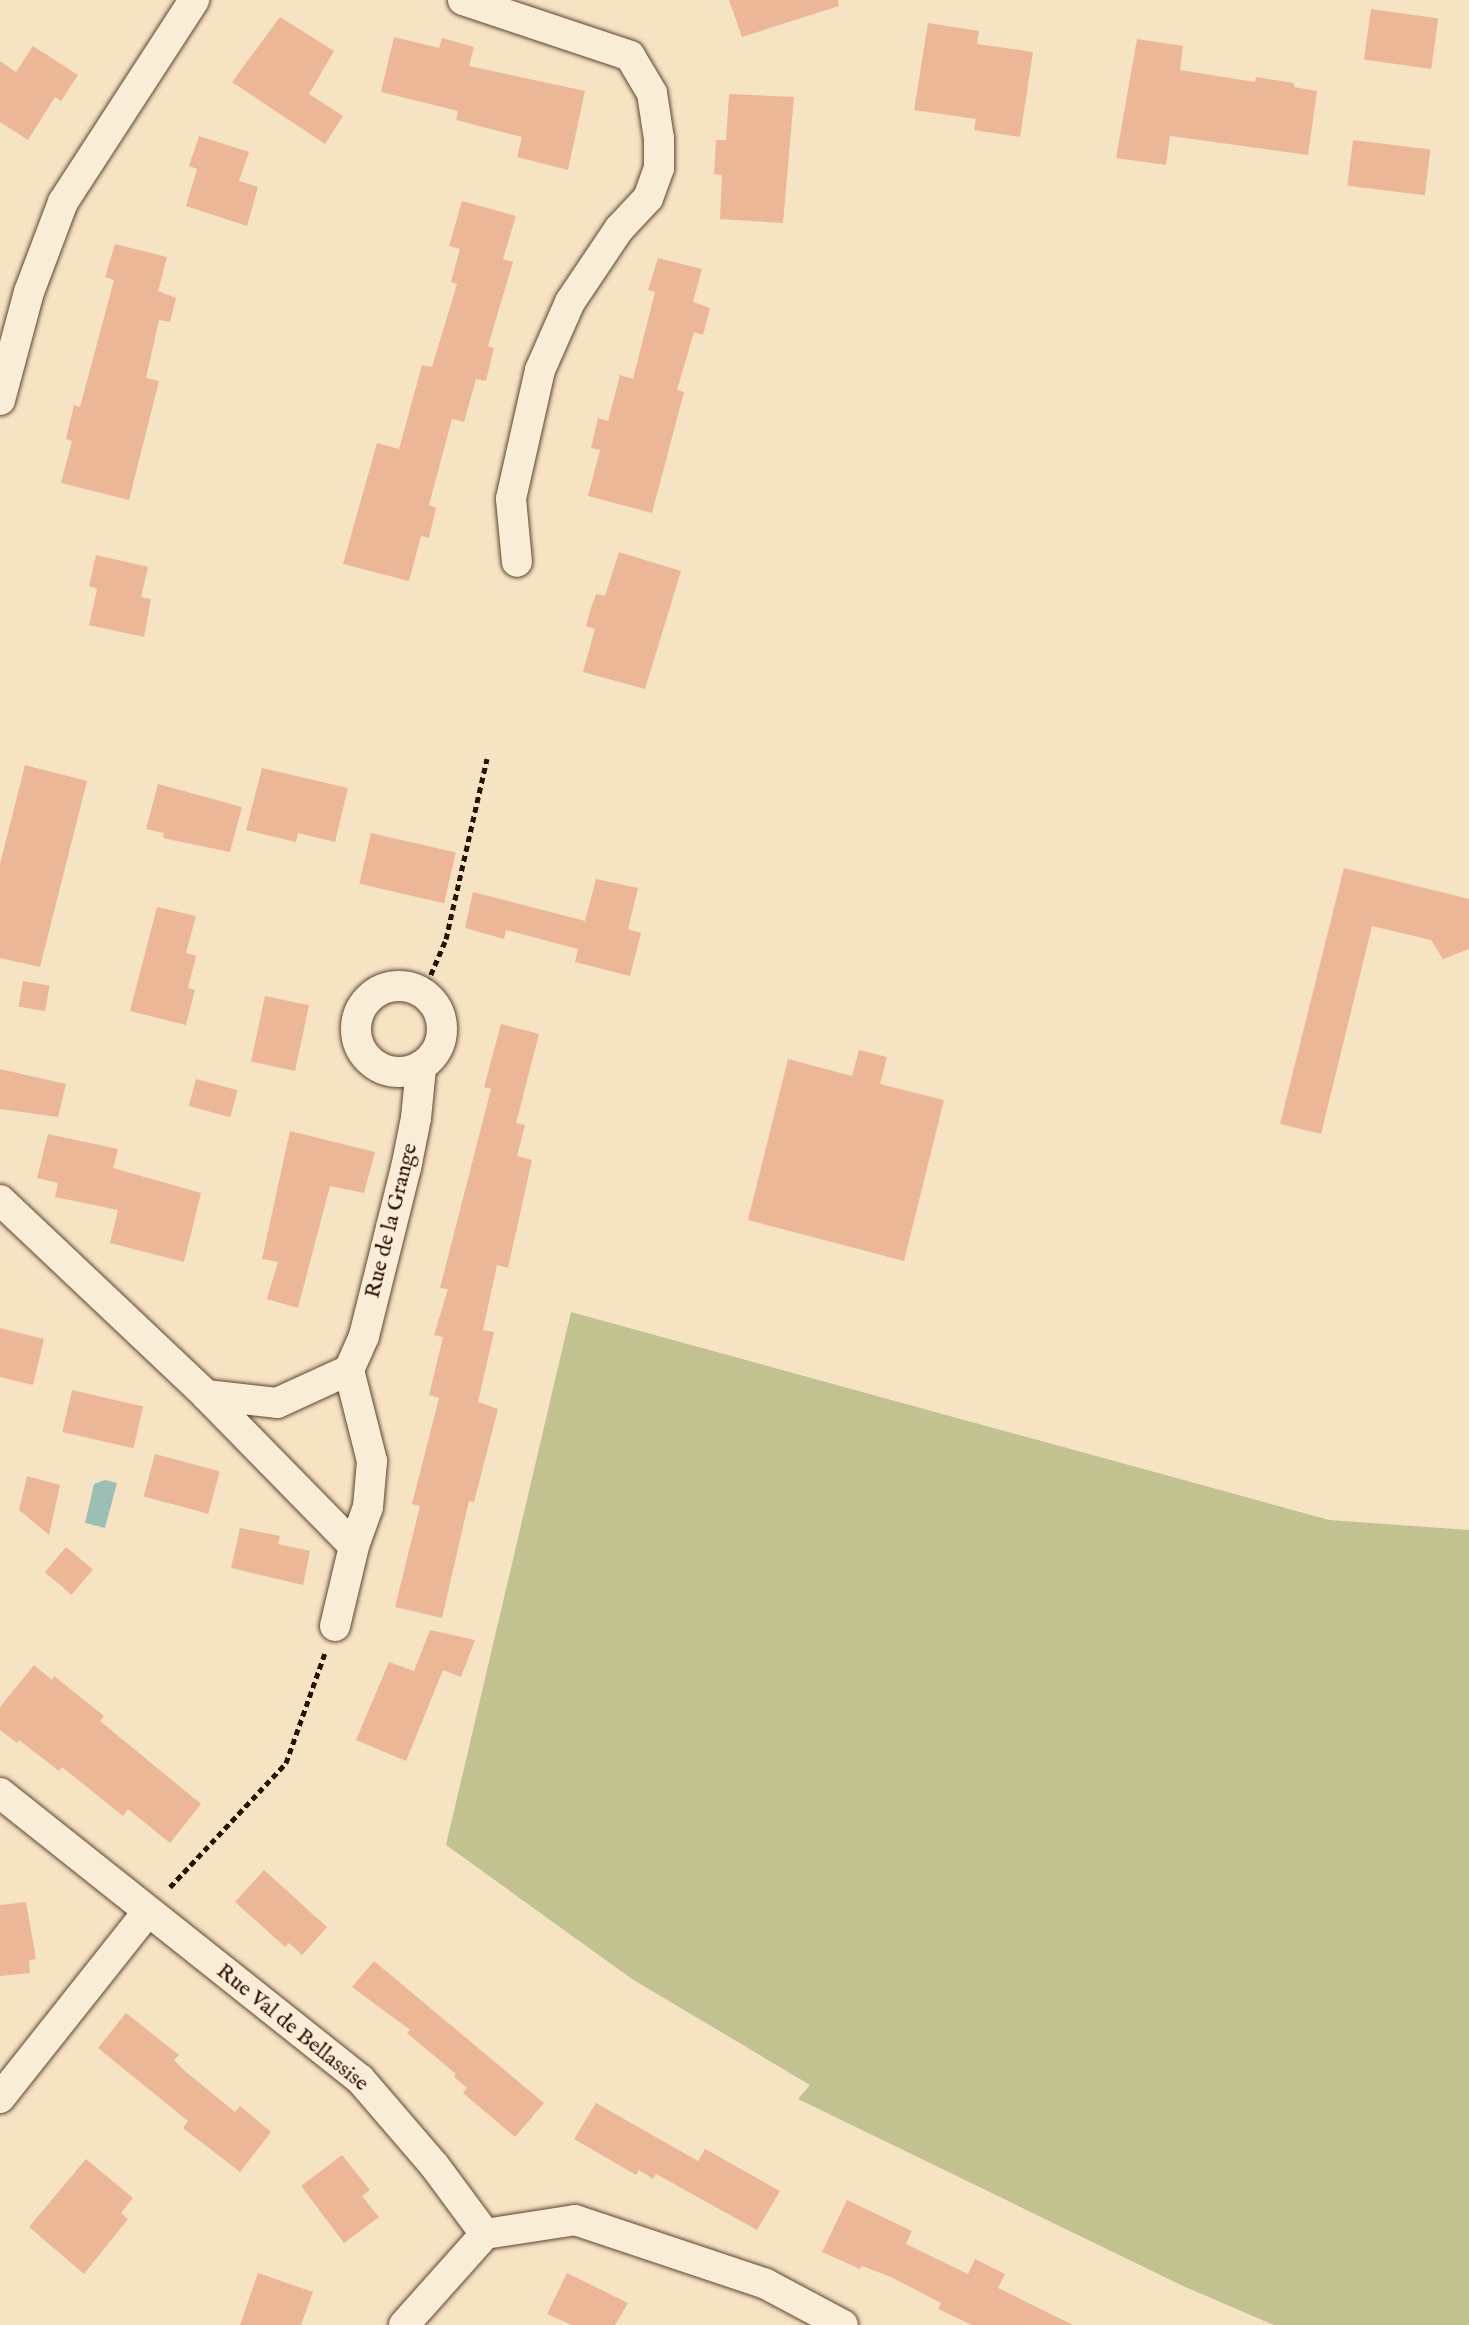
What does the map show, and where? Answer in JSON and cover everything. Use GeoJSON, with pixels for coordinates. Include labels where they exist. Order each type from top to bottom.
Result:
{"type":"FeatureCollection","features":[{"type":"Feature","properties":{"kind":"street"},"geometry":{"type":"LineString","coordinates":[[0,400],[29,292],[63,202],[194,0]]}},
{"type":"Feature","properties":{"kind":"street"},"geometry":{"type":"LineString","coordinates":[[463,0],[630,56],[652,93],[659,139],[659,168],[648,198],[619,229],[570,302],[540,370],[511,499],[517,562]]}},
{"type":"Feature","properties":{"kind":"street"},"geometry":{"type":"LineString","coordinates":[[421,1068],[406,1073],[379,1069],[360,1049],[356,1022],[369,997],[381,990],[409,986],[423,993]]}},
{"type":"Feature","properties":{"kind":"street","name":"Rue de la Grange"},"geometry":{"type":"LineString","coordinates":[[349,1370],[364,1336],[406,1168],[416,1118],[421,1068],[440,1046],[443,1031],[441,1016],[423,993]]}},
{"type":"Feature","properties":{"kind":"street"},"geometry":{"type":"LineString","coordinates":[[0,1200],[206,1395],[354,1546]]}},
{"type":"Feature","properties":{"kind":"street"},"geometry":{"type":"LineString","coordinates":[[206,1395],[277,1403],[349,1370],[372,1461],[368,1507],[354,1546],[335,1626]]}},
{"type":"Feature","properties":{"kind":"street","name":"Rue Val de Bellassise"},"geometry":{"type":"LineString","coordinates":[[0,1793],[360,2079],[434,2165],[485,2234]]}},
{"type":"Feature","properties":{"kind":"street"},"geometry":{"type":"LineString","coordinates":[[0,2098],[148,1911]]}},
{"type":"Feature","properties":{"kind":"street"},"geometry":{"type":"LineString","coordinates":[[404,2325],[485,2234],[575,2220],[766,2284],[843,2325]]}},
{"type":"Feature","properties":{"kind":"path"},"geometry":{"type":"LineString","coordinates":[[423,993],[446,939],[487,759]]}},
{"type":"Feature","properties":{"kind":"path"},"geometry":{"type":"LineString","coordinates":[[148,1911],[286,1763],[335,1626]]}},
{"type":"Feature","properties":{"kind":"green space"},"geometry":{"type":"Polygon","coordinates":[[[571,1312],[1329,1520],[1469,1530],[1469,2325],[1274,2325],[1183,2286],[798,2099],[810,2085],[632,1979],[446,1845],[571,1312]]]}},
{"type":"Feature","properties":{"kind":"water"},"geometry":{"type":"Polygon","coordinates":[[[105,1480],[117,1483],[105,1528],[85,1523],[94,1484],[105,1480]]]}},
{"type":"Feature","properties":{"kind":"building"},"geometry":{"type":"Polygon","coordinates":[[[729,0],[838,0],[839,6],[742,37],[729,0]]]}},
{"type":"Feature","properties":{"kind":"building"},"geometry":{"type":"Polygon","coordinates":[[[1371,9],[1438,18],[1431,69],[1364,60],[1371,9]]]}},
{"type":"Feature","properties":{"kind":"building"},"geometry":{"type":"Polygon","coordinates":[[[280,17],[334,51],[309,94],[343,116],[325,144],[232,82],[280,17]]]}},
{"type":"Feature","properties":{"kind":"building"},"geometry":{"type":"Polygon","coordinates":[[[928,23],[979,31],[977,44],[1033,52],[1020,137],[974,130],[976,119],[914,110],[928,23]]]}},
{"type":"Feature","properties":{"kind":"building"},"geometry":{"type":"Polygon","coordinates":[[[394,37],[439,48],[442,38],[474,47],[469,66],[585,91],[568,170],[517,157],[522,137],[456,120],[458,111],[381,92],[394,37]]]}},
{"type":"Feature","properties":{"kind":"building"},"geometry":{"type":"Polygon","coordinates":[[[1137,39],[1183,46],[1180,70],[1255,82],[1256,77],[1294,83],[1294,87],[1317,91],[1308,155],[1170,136],[1166,165],[1116,158],[1137,39]]]}},
{"type":"Feature","properties":{"kind":"building"},"geometry":{"type":"Polygon","coordinates":[[[33,46],[78,75],[61,101],[55,97],[28,140],[0,122],[0,61],[16,72],[33,46]]]}},
{"type":"Feature","properties":{"kind":"building"},"geometry":{"type":"Polygon","coordinates":[[[729,94],[794,97],[783,223],[720,219],[722,175],[714,174],[716,140],[726,140],[729,94]]]}},
{"type":"Feature","properties":{"kind":"building"},"geometry":{"type":"Polygon","coordinates":[[[199,136],[249,152],[239,181],[258,187],[247,226],[186,206],[197,169],[189,166],[199,136]]]}},
{"type":"Feature","properties":{"kind":"building"},"geometry":{"type":"Polygon","coordinates":[[[1353,140],[1430,150],[1425,195],[1347,186],[1353,140]]]}},
{"type":"Feature","properties":{"kind":"building"},"geometry":{"type":"Polygon","coordinates":[[[462,201],[516,216],[503,259],[513,262],[488,346],[494,348],[486,381],[476,379],[464,422],[452,419],[429,505],[436,508],[429,538],[421,536],[409,581],[343,564],[377,443],[399,449],[422,365],[432,367],[457,284],[451,282],[460,249],[449,246],[462,201]]]}},
{"type":"Feature","properties":{"kind":"building"},"geometry":{"type":"Polygon","coordinates":[[[115,244],[167,257],[158,291],[176,298],[170,322],[159,320],[146,378],[159,381],[129,500],[61,483],[72,441],[66,439],[74,405],[80,407],[114,280],[105,277],[115,244]]]}},
{"type":"Feature","properties":{"kind":"building"},"geometry":{"type":"Polygon","coordinates":[[[658,258],[702,269],[693,302],[710,308],[703,335],[694,332],[677,390],[684,392],[652,513],[588,496],[600,450],[591,448],[598,418],[608,421],[620,375],[633,379],[655,292],[648,290],[658,258]]]}},
{"type":"Feature","properties":{"kind":"building"},"geometry":{"type":"Polygon","coordinates":[[[619,552],[681,571],[645,689],[583,672],[595,629],[586,626],[590,611],[596,594],[605,596],[619,552]]]}},
{"type":"Feature","properties":{"kind":"building"},"geometry":{"type":"Polygon","coordinates":[[[96,555],[148,567],[141,597],[151,599],[144,637],[89,625],[97,589],[89,586],[96,555]]]}},
{"type":"Feature","properties":{"kind":"building"},"geometry":{"type":"Polygon","coordinates":[[[25,765],[87,781],[40,967],[0,958],[0,864],[25,765]]]}},
{"type":"Feature","properties":{"kind":"building"},"geometry":{"type":"Polygon","coordinates":[[[262,768],[348,788],[335,842],[298,833],[296,842],[246,830],[262,768]]]}},
{"type":"Feature","properties":{"kind":"building"},"geometry":{"type":"Polygon","coordinates":[[[158,784],[242,807],[230,852],[163,838],[164,833],[146,829],[158,784]]]}},
{"type":"Feature","properties":{"kind":"building"},"geometry":{"type":"Polygon","coordinates":[[[371,833],[456,853],[444,903],[359,884],[371,833]]]}},
{"type":"Feature","properties":{"kind":"building"},"geometry":{"type":"Polygon","coordinates":[[[1344,868],[1469,899],[1469,949],[1443,959],[1431,940],[1372,926],[1321,1134],[1280,1124],[1344,868]]]}},
{"type":"Feature","properties":{"kind":"building"},"geometry":{"type":"Polygon","coordinates":[[[596,879],[638,888],[628,929],[641,933],[630,976],[575,962],[578,949],[506,930],[504,939],[465,928],[473,892],[585,921],[596,879]]]}},
{"type":"Feature","properties":{"kind":"building"},"geometry":{"type":"Polygon","coordinates":[[[157,907],[196,916],[186,953],[196,956],[188,988],[195,990],[186,1025],[130,1011],[157,907]]]}},
{"type":"Feature","properties":{"kind":"building"},"geometry":{"type":"Polygon","coordinates":[[[23,981],[50,986],[45,1011],[18,1007],[23,981]]]}},
{"type":"Feature","properties":{"kind":"building"},"geometry":{"type":"Polygon","coordinates":[[[265,996],[309,1005],[295,1071],[251,1062],[265,996]]]}},
{"type":"Feature","properties":{"kind":"building"},"geometry":{"type":"Polygon","coordinates":[[[501,1024],[539,1034],[516,1123],[525,1125],[517,1156],[532,1160],[508,1268],[497,1265],[483,1330],[494,1332],[478,1402],[498,1409],[474,1502],[469,1501],[442,1618],[395,1607],[420,1506],[412,1504],[439,1398],[429,1395],[443,1337],[434,1335],[448,1289],[440,1288],[491,1089],[484,1087],[501,1024]]]}},
{"type":"Feature","properties":{"kind":"building"},"geometry":{"type":"Polygon","coordinates":[[[859,1050],[887,1057],[880,1084],[944,1100],[904,1261],[748,1220],[788,1059],[852,1076],[859,1050]]]}},
{"type":"Feature","properties":{"kind":"building"},"geometry":{"type":"Polygon","coordinates":[[[0,1069],[66,1084],[58,1117],[0,1109],[0,1069]]]}},
{"type":"Feature","properties":{"kind":"building"},"geometry":{"type":"Polygon","coordinates":[[[196,1079],[238,1090],[230,1117],[189,1106],[196,1079]]]}},
{"type":"Feature","properties":{"kind":"building"},"geometry":{"type":"Polygon","coordinates":[[[290,1131],[375,1152],[364,1193],[330,1186],[298,1308],[267,1299],[278,1262],[262,1259],[290,1131]]]}},
{"type":"Feature","properties":{"kind":"building"},"geometry":{"type":"Polygon","coordinates":[[[48,1134],[118,1149],[113,1168],[201,1193],[184,1262],[110,1243],[118,1210],[55,1197],[58,1183],[37,1178],[48,1134]]]}},
{"type":"Feature","properties":{"kind":"building"},"geometry":{"type":"Polygon","coordinates":[[[0,1328],[44,1339],[33,1385],[0,1377],[0,1328]]]}},
{"type":"Feature","properties":{"kind":"building"},"geometry":{"type":"Polygon","coordinates":[[[72,1390],[143,1406],[133,1448],[62,1432],[72,1390]]]}},
{"type":"Feature","properties":{"kind":"building"},"geometry":{"type":"Polygon","coordinates":[[[155,1454],[220,1471],[208,1514],[144,1497],[155,1454]]]}},
{"type":"Feature","properties":{"kind":"building"},"geometry":{"type":"Polygon","coordinates":[[[27,1476],[60,1485],[49,1535],[19,1510],[27,1476]]]}},
{"type":"Feature","properties":{"kind":"building"},"geometry":{"type":"Polygon","coordinates":[[[240,1528],[280,1536],[278,1544],[310,1551],[303,1585],[231,1568],[240,1528]]]}},
{"type":"Feature","properties":{"kind":"building"},"geometry":{"type":"Polygon","coordinates":[[[66,1547],[93,1569],[72,1595],[45,1572],[66,1547]]]}},
{"type":"Feature","properties":{"kind":"building"},"geometry":{"type":"Polygon","coordinates":[[[430,1630],[475,1640],[461,1677],[443,1670],[406,1761],[356,1740],[389,1662],[414,1671],[430,1630]]]}},
{"type":"Feature","properties":{"kind":"building"},"geometry":{"type":"Polygon","coordinates":[[[34,1665],[52,1680],[54,1676],[104,1716],[100,1721],[201,1804],[170,1843],[128,1809],[123,1816],[62,1767],[59,1771],[19,1740],[17,1743],[0,1730],[0,1707],[34,1665]]]}},
{"type":"Feature","properties":{"kind":"building"},"geometry":{"type":"Polygon","coordinates":[[[264,1870],[327,1927],[302,1955],[289,1943],[285,1947],[235,1902],[264,1870]]]}},
{"type":"Feature","properties":{"kind":"building"},"geometry":{"type":"Polygon","coordinates":[[[26,1902],[36,1959],[29,1960],[30,1973],[0,1976],[0,1905],[26,1902]]]}},
{"type":"Feature","properties":{"kind":"building"},"geometry":{"type":"Polygon","coordinates":[[[374,1961],[544,2103],[515,2137],[463,2093],[467,2088],[454,2077],[456,2074],[407,2033],[410,2030],[352,1987],[374,1961]]]}},
{"type":"Feature","properties":{"kind":"building"},"geometry":{"type":"Polygon","coordinates":[[[126,2013],[179,2055],[174,2060],[186,2072],[235,2112],[240,2106],[271,2132],[240,2172],[183,2128],[188,2121],[98,2048],[126,2013]]]}},
{"type":"Feature","properties":{"kind":"building"},"geometry":{"type":"Polygon","coordinates":[[[596,2103],[698,2161],[705,2149],[780,2191],[757,2230],[656,2174],[653,2179],[639,2170],[636,2175],[574,2139],[596,2103]]]}},
{"type":"Feature","properties":{"kind":"building"},"geometry":{"type":"Polygon","coordinates":[[[342,2155],[370,2190],[362,2196],[379,2217],[344,2243],[301,2186],[342,2155]]]}},
{"type":"Feature","properties":{"kind":"building"},"geometry":{"type":"Polygon","coordinates":[[[86,2159],[133,2198],[121,2213],[128,2219],[84,2274],[29,2227],[86,2159]]]}},
{"type":"Feature","properties":{"kind":"building"},"geometry":{"type":"Polygon","coordinates":[[[847,2200],[912,2231],[906,2244],[968,2274],[975,2259],[1005,2274],[998,2288],[1073,2325],[972,2325],[938,2309],[941,2303],[891,2277],[862,2266],[860,2269],[822,2252],[847,2200]]]}},
{"type":"Feature","properties":{"kind":"building"},"geometry":{"type":"Polygon","coordinates":[[[258,2273],[313,2292],[301,2325],[240,2325],[258,2273]]]}},
{"type":"Feature","properties":{"kind":"building"},"geometry":{"type":"Polygon","coordinates":[[[567,2273],[628,2303],[615,2325],[572,2325],[547,2314],[567,2273]]]}}]}
